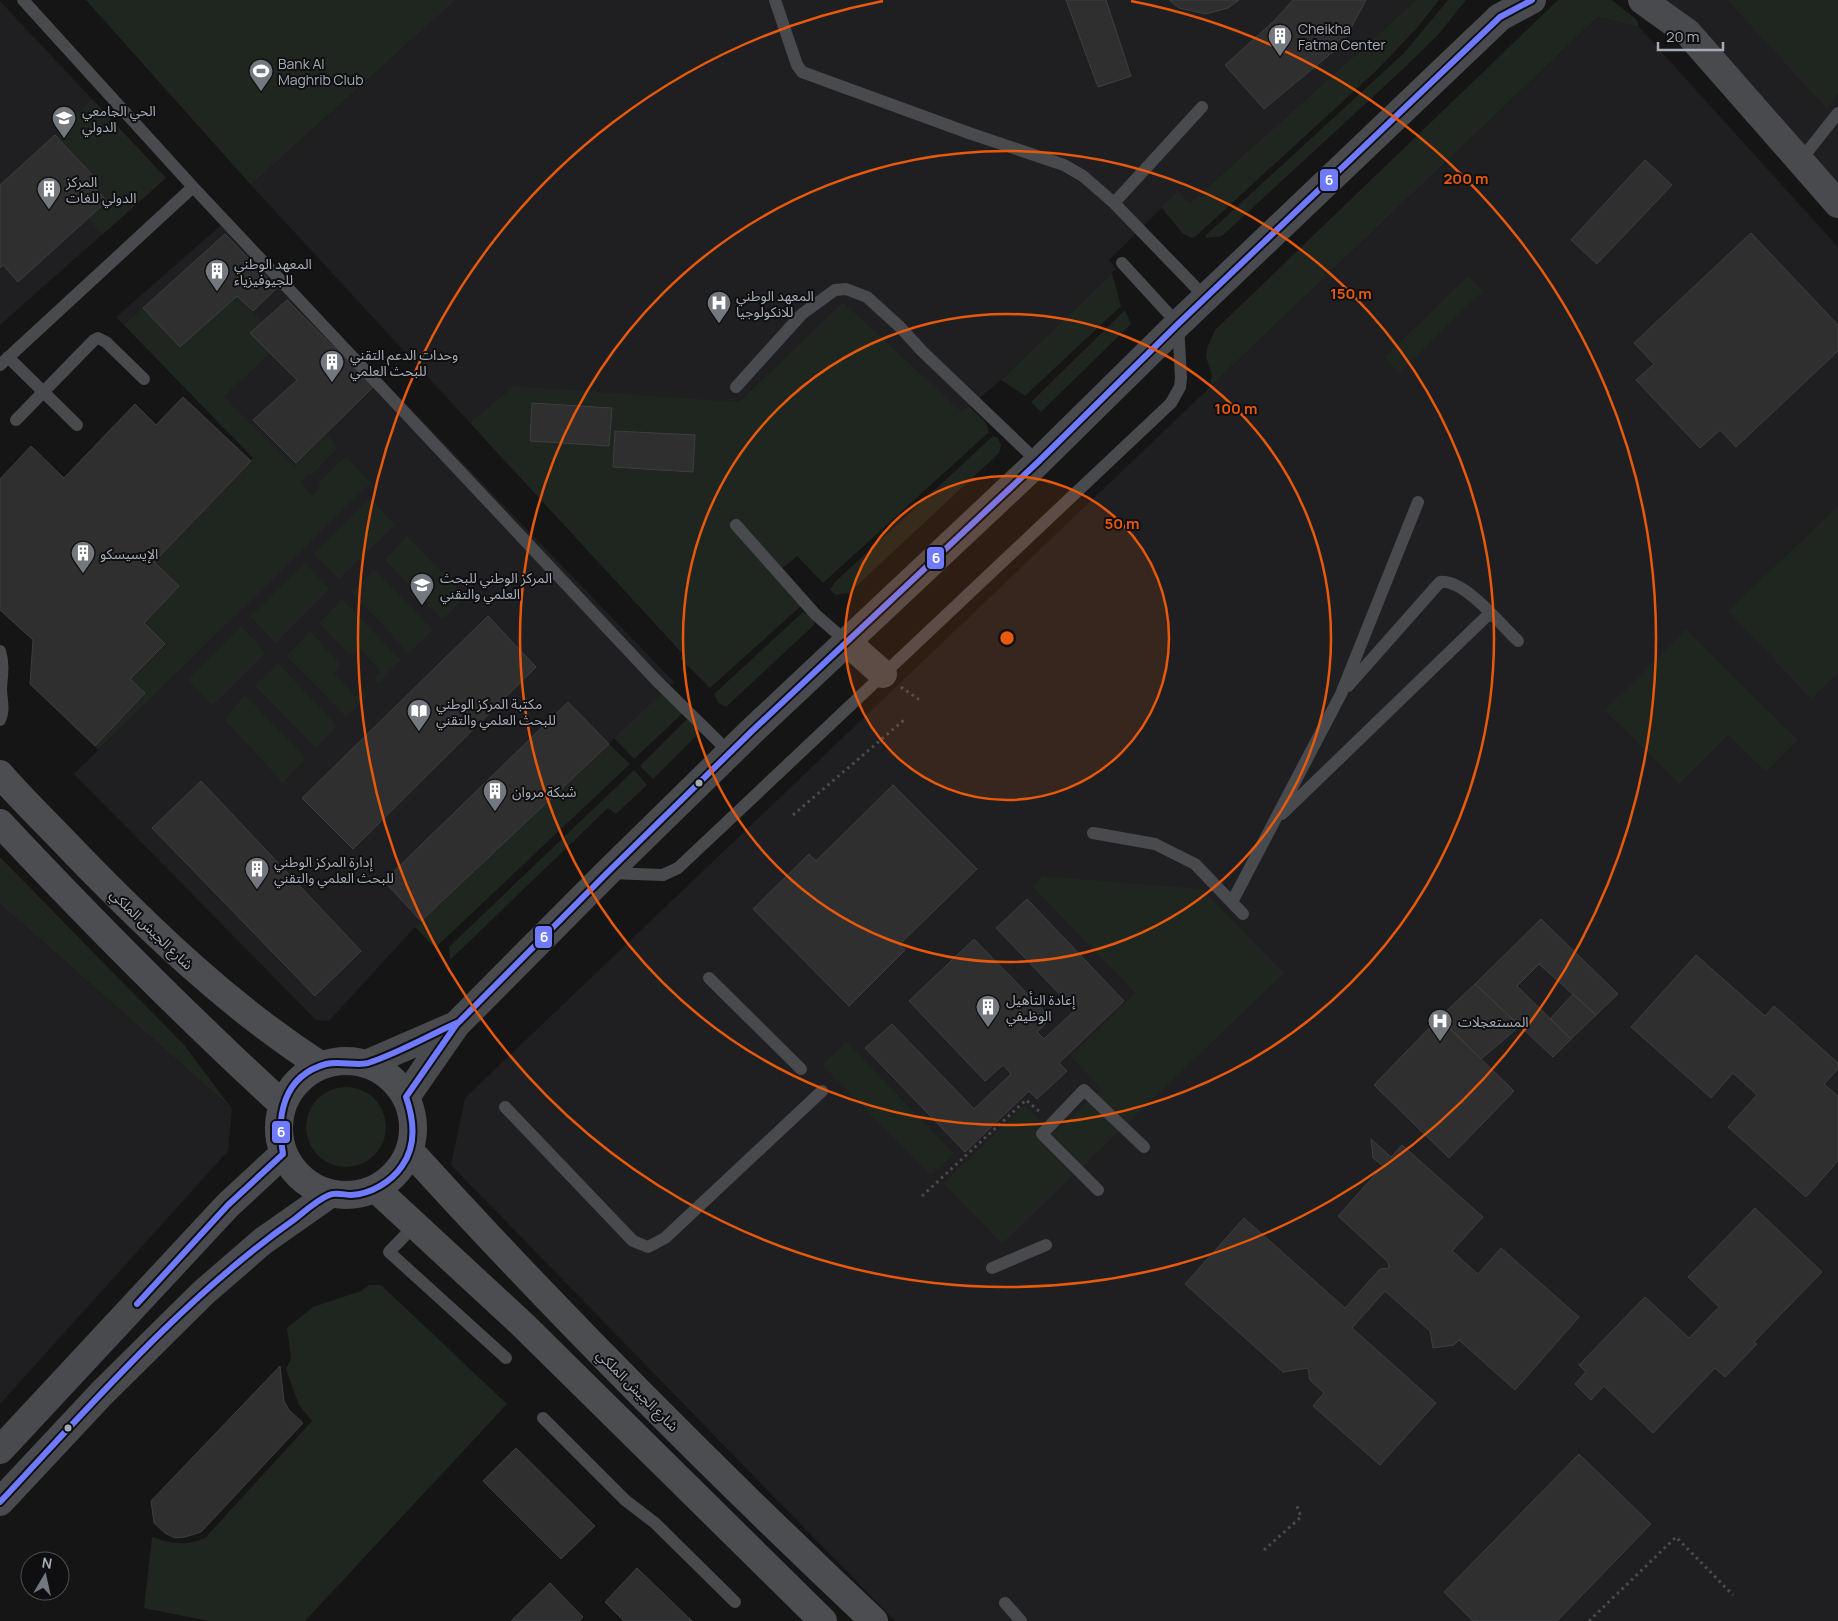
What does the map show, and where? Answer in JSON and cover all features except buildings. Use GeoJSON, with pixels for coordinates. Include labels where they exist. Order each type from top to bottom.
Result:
{"type":"FeatureCollection","features":[{"type":"Feature","properties":{"kind":"main road","name":"شارع الجيش الملكي"},"geometry":{"type":"LineString","coordinates":[[0,774],[99,878],[186,962],[234,1004],[320,1065]]}},
{"type":"Feature","properties":{"kind":"main road"},"geometry":{"type":"LineString","coordinates":[[0,823],[72,900],[206,1034],[282,1104]]}},
{"type":"Feature","properties":{"kind":"main road"},"geometry":{"type":"LineString","coordinates":[[350,1060],[366,1064],[382,1071],[395,1082],[406,1096],[412,1114],[414,1133],[410,1151],[402,1166],[390,1179],[376,1189],[354,1195],[330,1194],[310,1186],[294,1172],[283,1154],[278,1137],[278,1120],[282,1104],[297,1081],[320,1065],[350,1060]]}},
{"type":"Feature","properties":{"kind":"main road","name":"شارع الجيش الملكي"},"geometry":{"type":"LineString","coordinates":[[410,1151],[549,1302],[769,1522],[874,1621]]}},
{"type":"Feature","properties":{"kind":"main road"},"geometry":{"type":"LineString","coordinates":[[376,1189],[599,1398],[688,1489],[823,1621]]}},
{"type":"Feature","properties":{"kind":"street"},"geometry":{"type":"LineString","coordinates":[[406,1096],[456,1025],[730,753],[1038,462],[1503,9],[1532,0]]}},
{"type":"Feature","properties":{"kind":"street"},"geometry":{"type":"LineString","coordinates":[[1642,0],[1688,32],[1838,204]]}},
{"type":"Feature","properties":{"kind":"street"},"geometry":{"type":"LineString","coordinates":[[1672,0],[1688,32]]}},
{"type":"Feature","properties":{"kind":"street"},"geometry":{"type":"LineString","coordinates":[[847,642],[883,674]]}},
{"type":"Feature","properties":{"kind":"street"},"geometry":{"type":"LineString","coordinates":[[366,1064],[456,1025]]}},
{"type":"Feature","properties":{"kind":"street"},"geometry":{"type":"LineString","coordinates":[[0,1450],[228,1205],[283,1154]]}},
{"type":"Feature","properties":{"kind":"street"},"geometry":{"type":"LineString","coordinates":[[0,1502],[102,1394],[203,1293],[263,1240],[330,1194]]}},
{"type":"Feature","properties":{"kind":"lane"},"geometry":{"type":"LineString","coordinates":[[23,0],[193,187],[655,679],[730,753]]}},
{"type":"Feature","properties":{"kind":"lane"},"geometry":{"type":"LineString","coordinates":[[775,0],[797,65],[802,72],[1064,165],[1083,176],[1114,203],[1206,298]]}},
{"type":"Feature","properties":{"kind":"lane"},"geometry":{"type":"LineString","coordinates":[[1114,203],[1202,107]]}},
{"type":"Feature","properties":{"kind":"lane"},"geometry":{"type":"LineString","coordinates":[[1800,161],[1838,113]]}},
{"type":"Feature","properties":{"kind":"lane"},"geometry":{"type":"LineString","coordinates":[[77,425],[44,392],[4,361],[193,187]]}},
{"type":"Feature","properties":{"kind":"lane"},"geometry":{"type":"LineString","coordinates":[[607,873],[663,874],[678,868],[1171,403],[1180,387],[1181,378],[1178,324],[1122,263]]}},
{"type":"Feature","properties":{"kind":"lane"},"geometry":{"type":"LineString","coordinates":[[736,387],[802,314],[835,290],[846,289],[867,297],[1038,462]]}},
{"type":"Feature","properties":{"kind":"lane"},"geometry":{"type":"LineString","coordinates":[[16,420],[91,342],[98,338],[106,342],[144,379]]}},
{"type":"Feature","properties":{"kind":"lane"},"geometry":{"type":"LineString","coordinates":[[1232,902],[1341,694],[1418,502]]}},
{"type":"Feature","properties":{"kind":"lane"},"geometry":{"type":"LineString","coordinates":[[736,525],[816,615],[847,642]]}},
{"type":"Feature","properties":{"kind":"lane"},"geometry":{"type":"LineString","coordinates":[[1341,694],[1440,582],[1447,581],[1464,589],[1518,641]]}},
{"type":"Feature","properties":{"kind":"lane"},"geometry":{"type":"LineString","coordinates":[[1273,823],[1490,613]]}},
{"type":"Feature","properties":{"kind":"lane"},"geometry":{"type":"LineString","coordinates":[[0,651],[4,671],[1,689],[4,708],[0,720]]}},
{"type":"Feature","properties":{"kind":"lane"},"geometry":{"type":"LineString","coordinates":[[1093,833],[1155,844],[1194,864],[1243,914]]}},
{"type":"Feature","properties":{"kind":"lane"},"geometry":{"type":"LineString","coordinates":[[709,978],[801,1069]]}},
{"type":"Feature","properties":{"kind":"lane"},"geometry":{"type":"LineString","coordinates":[[1098,1190],[1042,1134],[1084,1090],[1144,1147]]}},
{"type":"Feature","properties":{"kind":"lane"},"geometry":{"type":"LineString","coordinates":[[505,1107],[633,1242],[648,1247],[664,1238],[822,1091]]}},
{"type":"Feature","properties":{"kind":"lane"},"geometry":{"type":"LineString","coordinates":[[415,1225],[388,1252],[506,1358]]}},
{"type":"Feature","properties":{"kind":"lane"},"geometry":{"type":"LineString","coordinates":[[992,1268],[1046,1244]]}},
{"type":"Feature","properties":{"kind":"lane"},"geometry":{"type":"LineString","coordinates":[[543,1418],[625,1500],[655,1522],[735,1602]]}},
{"type":"Feature","properties":{"kind":"lane"},"geometry":{"type":"LineString","coordinates":[[1005,1604],[1022,1621]]}},
{"type":"Feature","properties":{"kind":"path"},"geometry":{"type":"LineString","coordinates":[[793,815],[904,720]]}},
{"type":"Feature","properties":{"kind":"path"},"geometry":{"type":"LineString","coordinates":[[922,1196],[1026,1100],[1052,1123]]}},
{"type":"Feature","properties":{"kind":"path"},"geometry":{"type":"LineString","coordinates":[[1264,1550],[1301,1518],[1297,1506]]}},
{"type":"Feature","properties":{"kind":"path"},"geometry":{"type":"LineString","coordinates":[[1589,1621],[1676,1537],[1733,1595]]}},
{"type":"Feature","properties":{"kind":"shaded area","name":"Bank Al Maghrib Club"},"geometry":{"type":"Polygon","coordinates":[[[86,0],[456,0],[251,185],[86,0]]]}},
{"type":"Feature","properties":{"kind":"shaded area","name":"المعهد الوطني للانكولوجيا"},"geometry":{"type":"Polygon","coordinates":[[[456,0],[1416,0],[1190,203],[1178,192],[1109,260],[1116,269],[1001,380],[683,654],[251,185],[456,0]]]}},
{"type":"Feature","properties":{"kind":"shaded area"},"geometry":{"type":"Polygon","coordinates":[[[1416,0],[1439,0],[1417,28],[1377,70],[1196,236],[1193,238],[1183,234],[1161,207],[1178,191],[1190,203],[1416,0]]]}},
{"type":"Feature","properties":{"kind":"shaded area"},"geometry":{"type":"Polygon","coordinates":[[[1448,0],[1466,0],[1437,36],[1402,70],[1222,236],[1206,238],[1206,235],[1404,53],[1448,0]]]}},
{"type":"Feature","properties":{"kind":"shaded area"},"geometry":{"type":"Polygon","coordinates":[[[1558,0],[1612,0],[1637,20],[1639,27],[1598,17],[1209,388],[1212,375],[1206,357],[1207,348],[1215,330],[1558,0]]]}},
{"type":"Feature","properties":{"kind":"shaded area"},"geometry":{"type":"Polygon","coordinates":[[[1666,0],[1838,0],[1838,191],[1666,0]]]}},
{"type":"Feature","properties":{"kind":"shaded area"},"geometry":{"type":"Polygon","coordinates":[[[1727,0],[1838,0],[1838,94],[1827,109],[1727,0]]]}},
{"type":"Feature","properties":{"kind":"shaded area","name":"الحي الجامعي الدولي"},"geometry":{"type":"Polygon","coordinates":[[[0,1],[166,178],[0,325],[0,1]]]}},
{"type":"Feature","properties":{"kind":"shaded area"},"geometry":{"type":"Polygon","coordinates":[[[1598,17],[1639,27],[1838,247],[1838,1621],[895,1621],[451,1165],[465,1098],[1598,17]]]}},
{"type":"Feature","properties":{"kind":"shaded area"},"geometry":{"type":"Polygon","coordinates":[[[92,99],[166,178],[102,235],[88,218],[91,184],[96,179],[55,135],[92,99]]]}},
{"type":"Feature","properties":{"kind":"shaded area","name":"المركز الوطني للبحث العلمي والتقني"},"geometry":{"type":"Polygon","coordinates":[[[228,219],[674,682],[415,927],[329,1021],[316,1020],[74,774],[322,529],[116,317],[228,219]]]}},
{"type":"Feature","properties":{"kind":"shaded area"},"geometry":{"type":"Polygon","coordinates":[[[1112,273],[1121,306],[1025,396],[1001,380],[1112,273]]]}},
{"type":"Feature","properties":{"kind":"shaded area"},"geometry":{"type":"Polygon","coordinates":[[[1468,276],[1483,291],[1399,373],[1384,357],[1468,276]]]}},
{"type":"Feature","properties":{"kind":"shaded area"},"geometry":{"type":"Polygon","coordinates":[[[237,296],[262,322],[250,333],[270,353],[224,397],[294,466],[326,434],[338,448],[312,475],[308,474],[300,482],[313,496],[320,487],[318,483],[346,456],[371,483],[98,750],[95,746],[145,693],[130,679],[165,645],[144,623],[179,586],[154,562],[253,458],[124,325],[143,308],[180,347],[237,296]]]}},
{"type":"Feature","properties":{"kind":"shaded area"},"geometry":{"type":"Polygon","coordinates":[[[843,302],[962,412],[969,406],[986,423],[989,432],[823,583],[797,556],[775,574],[802,605],[710,688],[680,658],[683,654],[470,423],[514,386],[739,402],[843,302]]]}},
{"type":"Feature","properties":{"kind":"shaded area"},"geometry":{"type":"Polygon","coordinates":[[[1125,310],[1131,324],[1041,412],[1031,402],[1125,310]]]}},
{"type":"Feature","properties":{"kind":"shaded area"},"geometry":{"type":"Polygon","coordinates":[[[993,436],[998,438],[1001,445],[999,453],[849,593],[836,595],[830,590],[835,582],[993,436]]]}},
{"type":"Feature","properties":{"kind":"shaded area"},"geometry":{"type":"Polygon","coordinates":[[[370,498],[395,525],[339,579],[313,554],[370,498]]]}},
{"type":"Feature","properties":{"kind":"shaded area"},"geometry":{"type":"Polygon","coordinates":[[[1838,506],[1838,673],[1811,699],[1728,611],[1838,506]]]}},
{"type":"Feature","properties":{"kind":"shaded area"},"geometry":{"type":"Polygon","coordinates":[[[407,536],[466,597],[442,620],[385,560],[407,536]]]}},
{"type":"Feature","properties":{"kind":"shaded area"},"geometry":{"type":"Polygon","coordinates":[[[305,563],[330,589],[275,643],[250,616],[305,563]]]}},
{"type":"Feature","properties":{"kind":"shaded area"},"geometry":{"type":"Polygon","coordinates":[[[374,570],[433,630],[409,653],[351,592],[374,570]]]}},
{"type":"Feature","properties":{"kind":"shaded area"},"geometry":{"type":"Polygon","coordinates":[[[342,599],[401,660],[379,683],[374,679],[381,672],[359,648],[350,656],[319,623],[342,599]]]}},
{"type":"Feature","properties":{"kind":"shaded area"},"geometry":{"type":"Polygon","coordinates":[[[803,612],[810,615],[815,624],[726,707],[718,703],[714,694],[803,612]]]}},
{"type":"Feature","properties":{"kind":"shaded area"},"geometry":{"type":"Polygon","coordinates":[[[241,626],[266,653],[212,706],[188,679],[241,626]]]}},
{"type":"Feature","properties":{"kind":"shaded area"},"geometry":{"type":"Polygon","coordinates":[[[1686,629],[1798,740],[1766,772],[1728,735],[1679,784],[1604,710],[1686,629]]]}},
{"type":"Feature","properties":{"kind":"shaded area"},"geometry":{"type":"Polygon","coordinates":[[[310,631],[341,665],[334,674],[356,697],[365,690],[369,695],[346,717],[286,656],[310,631]]]}},
{"type":"Feature","properties":{"kind":"shaded area"},"geometry":{"type":"Polygon","coordinates":[[[278,663],[337,726],[316,748],[255,686],[278,663]]]}},
{"type":"Feature","properties":{"kind":"shaded area"},"geometry":{"type":"Polygon","coordinates":[[[666,689],[686,710],[634,759],[614,738],[666,689]]]}},
{"type":"Feature","properties":{"kind":"shaded area"},"geometry":{"type":"Polygon","coordinates":[[[245,695],[306,759],[283,783],[224,719],[245,695]]]}},
{"type":"Feature","properties":{"kind":"shaded area"},"geometry":{"type":"Polygon","coordinates":[[[687,719],[700,732],[653,779],[640,766],[687,719]]]}},
{"type":"Feature","properties":{"kind":"shaded area"},"geometry":{"type":"Polygon","coordinates":[[[609,744],[630,764],[435,948],[415,927],[609,744]]]}},
{"type":"Feature","properties":{"kind":"shaded area"},"geometry":{"type":"Polygon","coordinates":[[[634,770],[647,785],[616,814],[608,808],[450,960],[449,947],[634,770]]]}},
{"type":"Feature","properties":{"kind":"shaded area"},"geometry":{"type":"Polygon","coordinates":[[[0,857],[185,1046],[232,1109],[0,904],[0,857]]]}},
{"type":"Feature","properties":{"kind":"shaded area"},"geometry":{"type":"Polygon","coordinates":[[[1043,876],[1202,889],[1284,973],[1002,1244],[943,1183],[1025,1105],[1053,1134],[1101,1089],[1070,1056],[1135,993],[1032,886],[1043,876]]]}},
{"type":"Feature","properties":{"kind":"shaded area"},"geometry":{"type":"Polygon","coordinates":[[[0,904],[232,1109],[228,1151],[0,1404],[0,904]]]}},
{"type":"Feature","properties":{"kind":"shaded area"},"geometry":{"type":"Polygon","coordinates":[[[846,1042],[954,1153],[931,1176],[822,1065],[846,1042]]]}},
{"type":"Feature","properties":{"kind":"shaded area"},"geometry":{"type":"Polygon","coordinates":[[[346,1087],[361,1090],[374,1099],[383,1112],[386,1127],[383,1142],[374,1155],[361,1164],[346,1167],[331,1164],[318,1155],[309,1142],[306,1127],[309,1112],[318,1099],[331,1090],[346,1087]]]}},
{"type":"Feature","properties":{"kind":"shaded area"},"geometry":{"type":"Polygon","coordinates":[[[369,1285],[381,1285],[507,1404],[305,1621],[209,1621],[144,1608],[152,1537],[178,1543],[205,1538],[312,1421],[299,1405],[286,1369],[291,1358],[287,1328],[313,1307],[361,1291],[369,1285]]]}},
{"type":"Feature","properties":{"kind":"transit line","name":"6"},"geometry":{"type":"LineString","coordinates":[[0,1502],[140,1353],[215,1282],[254,1249],[325,1197],[331,1194],[351,1195],[373,1190],[392,1177],[407,1158],[412,1141],[411,1115],[406,1097],[456,1025],[752,731],[1038,462],[1178,324],[1500,17],[1532,0]]}},
{"type":"Feature","properties":{"kind":"transit line","name":"6"},"geometry":{"type":"LineString","coordinates":[[137,1304],[228,1205],[283,1154],[281,1140],[282,1112],[286,1099],[300,1078],[326,1064],[359,1064],[380,1059],[459,1022]]}},
{"type":"Feature","properties":{"kind":"place","name":"Cheikha Fatma Center"},"geometry":{"type":"Point","coordinates":[1280,57]}},
{"type":"Feature","properties":{"kind":"place","name":"Bank Al Maghrib Club"},"geometry":{"type":"Point","coordinates":[261,92]}},
{"type":"Feature","properties":{"kind":"place","name":"الحي الجامعي الدولي"},"geometry":{"type":"Point","coordinates":[64,139]}},
{"type":"Feature","properties":{"kind":"place","name":"المركز الدولي للغات"},"geometry":{"type":"Point","coordinates":[49,210]}},
{"type":"Feature","properties":{"kind":"place","name":"المعهد الوطني للجيوفيزياء"},"geometry":{"type":"Point","coordinates":[217,292]}},
{"type":"Feature","properties":{"kind":"place","name":"المعهد الوطني للانكولوجيا"},"geometry":{"type":"Point","coordinates":[719,324]}},
{"type":"Feature","properties":{"kind":"place","name":"وحدات الدعم التقني للبحث العلمي"},"geometry":{"type":"Point","coordinates":[332,383]}},
{"type":"Feature","properties":{"kind":"place","name":"اﻹيسيسكو"},"geometry":{"type":"Point","coordinates":[83,574]}},
{"type":"Feature","properties":{"kind":"place","name":"المركز الوطني للبحث العلمي والتقني"},"geometry":{"type":"Point","coordinates":[422,606]}},
{"type":"Feature","properties":{"kind":"place","name":"مكتبة المركز الوطني للبحث العلمي والتقني"},"geometry":{"type":"Point","coordinates":[419,732]}},
{"type":"Feature","properties":{"kind":"place","name":"شبكة مروان"},"geometry":{"type":"Point","coordinates":[495,812]}},
{"type":"Feature","properties":{"kind":"place","name":"إدارة المركز الوطني للبحث العلمي والتقني"},"geometry":{"type":"Point","coordinates":[257,890]}},
{"type":"Feature","properties":{"kind":"place","name":"إعادة التأهيل الوظيفي"},"geometry":{"type":"Point","coordinates":[988,1028]}},
{"type":"Feature","properties":{"kind":"place","name":"المستعجلات"},"geometry":{"type":"Point","coordinates":[1440,1042]}}]}
